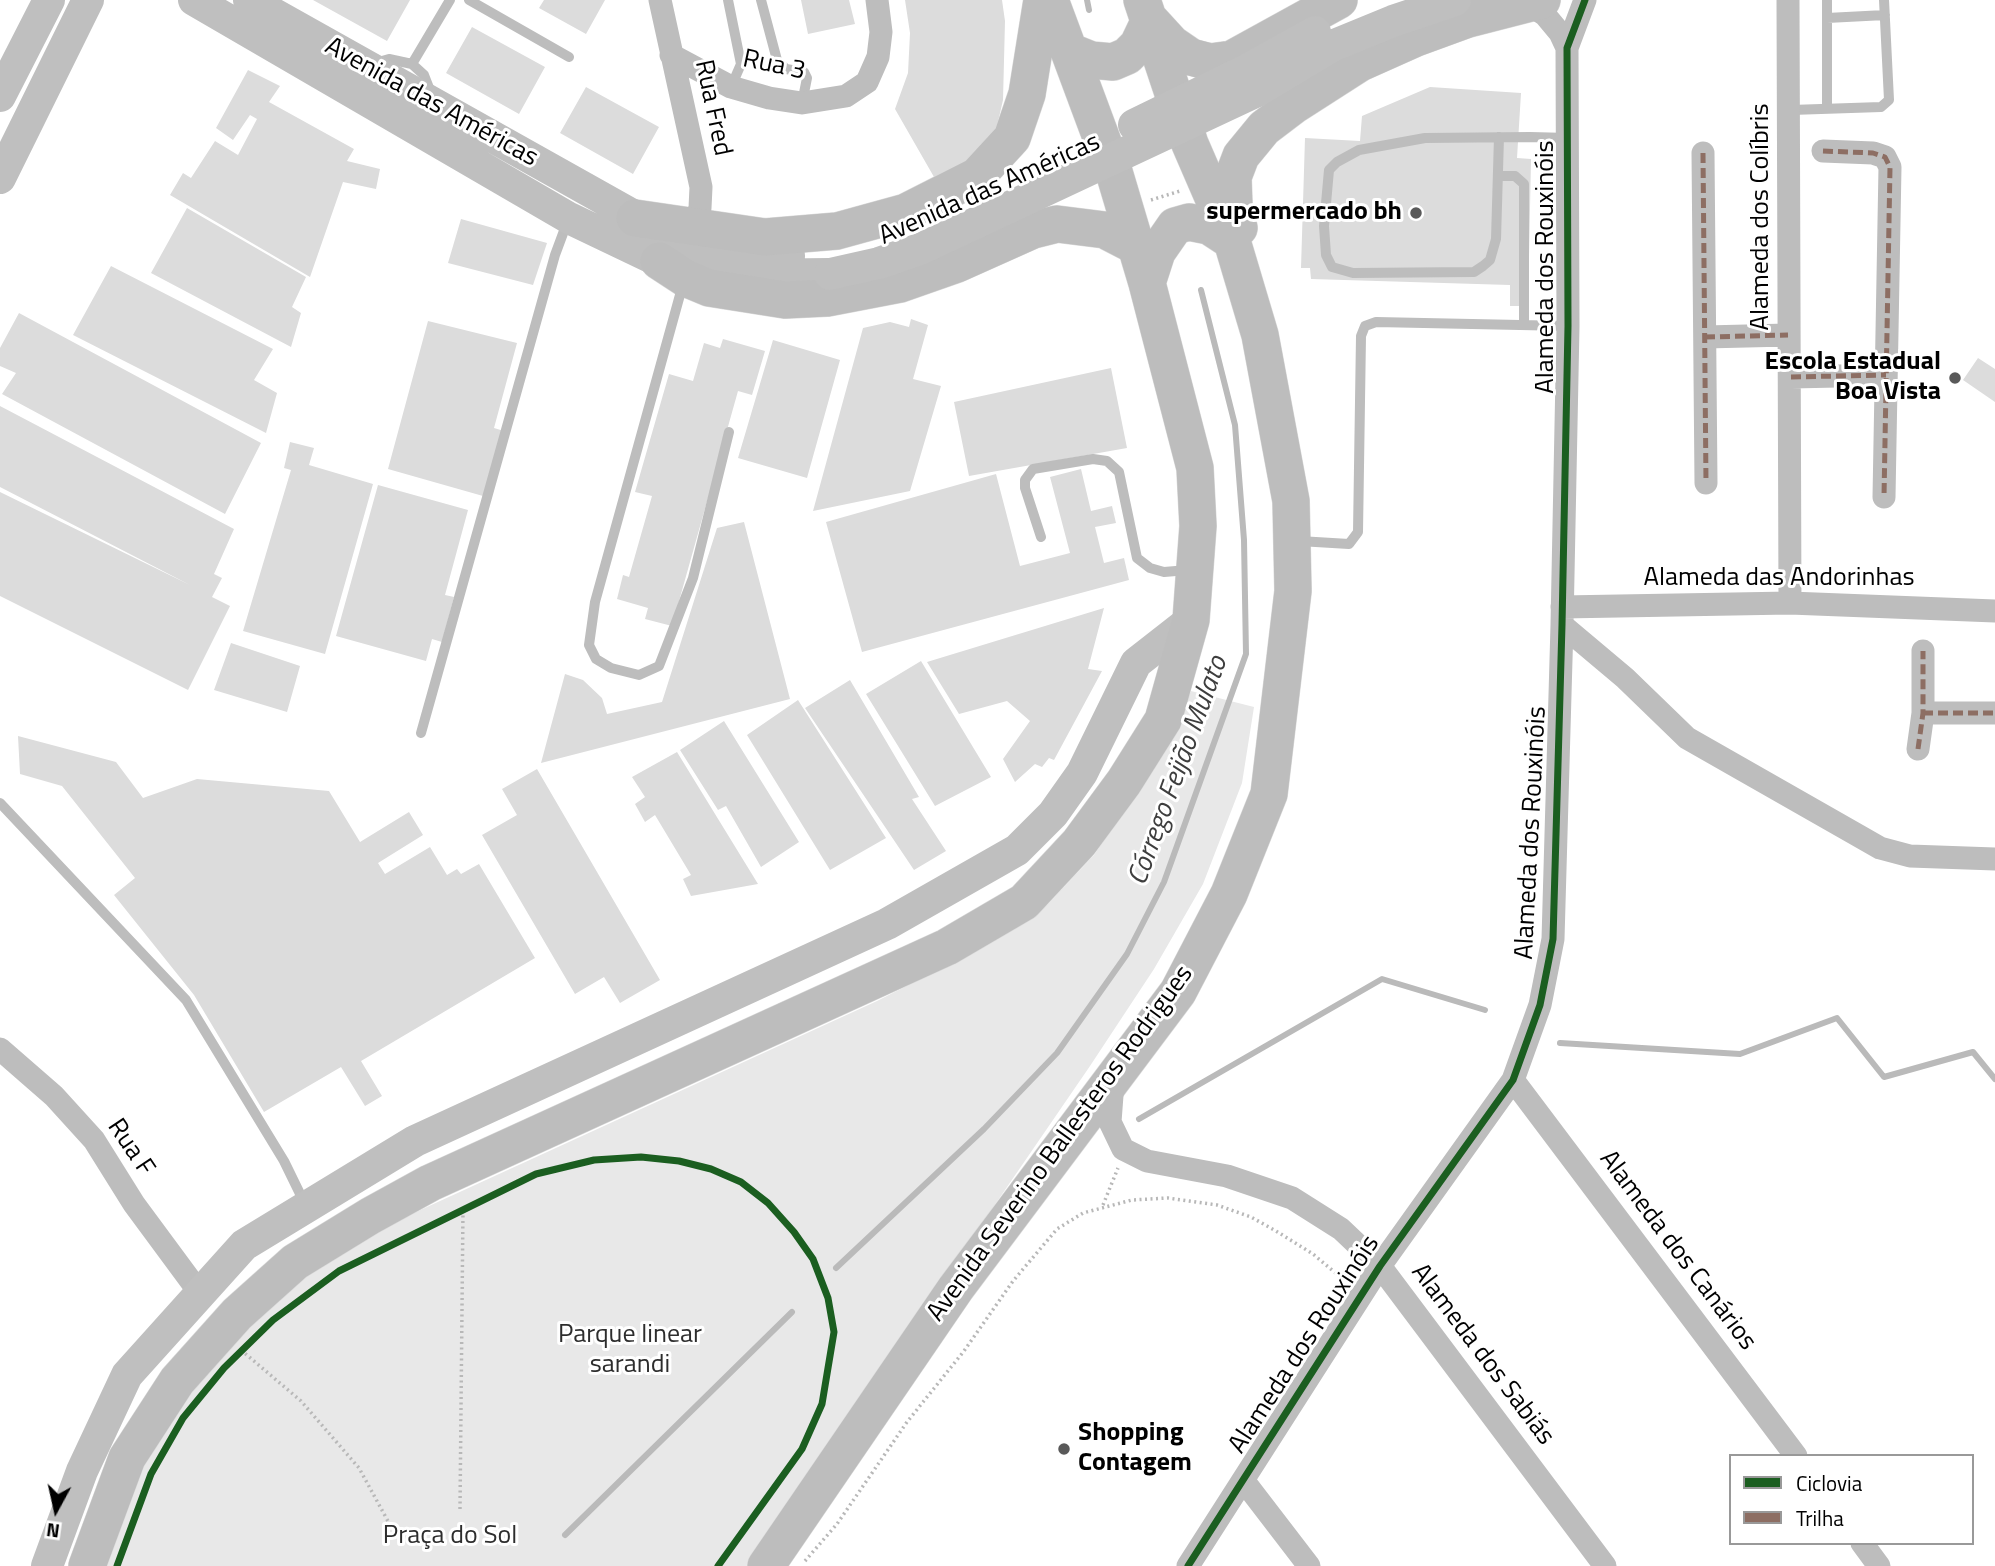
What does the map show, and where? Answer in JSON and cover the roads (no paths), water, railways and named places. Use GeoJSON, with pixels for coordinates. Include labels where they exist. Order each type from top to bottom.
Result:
{"type":"FeatureCollection","features":[{"type":"Feature","properties":{"kind":"main road"},"geometry":{"type":"LineString","coordinates":[[0,178],[88,0]]}},
{"type":"Feature","properties":{"kind":"main road","name":"Avenida das Américas"},"geometry":{"type":"LineString","coordinates":[[194,0],[569,218],[672,270],[739,275],[827,264],[936,219],[1243,72],[1330,23],[1386,0]]}},
{"type":"Feature","properties":{"kind":"main road","name":"Avenida das Américas"},"geometry":{"type":"LineString","coordinates":[[249,0],[667,235],[699,246],[750,254],[789,256],[827,264]]}},
{"type":"Feature","properties":{"kind":"main road"},"geometry":{"type":"LineString","coordinates":[[635,218],[765,237],[837,231],[906,212],[977,176],[1012,138],[1027,93],[1042,0]]}},
{"type":"Feature","properties":{"kind":"main road"},"geometry":{"type":"LineString","coordinates":[[1050,0],[1081,56],[1116,109],[1128,122],[1154,137],[1190,144],[1228,141],[1264,128],[1360,63],[1468,19],[1535,2]]}},
{"type":"Feature","properties":{"kind":"main road"},"geometry":{"type":"LineString","coordinates":[[1145,13],[1172,44],[1191,57],[1210,62],[1232,59],[1339,0]]}},
{"type":"Feature","properties":{"kind":"main road"},"geometry":{"type":"LineString","coordinates":[[827,264],[879,263],[920,249],[1257,91],[1332,46],[1455,0]]}},
{"type":"Feature","properties":{"kind":"main road"},"geometry":{"type":"LineString","coordinates":[[0,96],[44,4]]}},
{"type":"Feature","properties":{"kind":"main road"},"geometry":{"type":"LineString","coordinates":[[1081,56],[1113,62],[1127,56],[1138,45],[1145,13]]}},
{"type":"Feature","properties":{"kind":"main road","name":"Avenida Severino Ballesteros Rodrigues"},"geometry":{"type":"LineString","coordinates":[[766,1566],[956,1288],[1178,992],[1229,894],[1269,794],[1293,591],[1291,501],[1260,335],[1232,241],[1190,144],[1145,13]]}},
{"type":"Feature","properties":{"kind":"main road"},"geometry":{"type":"LineString","coordinates":[[87,1566],[127,1458],[177,1381],[237,1314],[295,1262],[430,1183],[947,947],[1024,902],[1079,843],[1124,782],[1163,720],[1191,620],[1198,526],[1195,468],[1147,283],[1081,56]]}},
{"type":"Feature","properties":{"kind":"main road"},"geometry":{"type":"LineString","coordinates":[[1260,335],[1234,206],[1233,177],[1241,156],[1264,128]]}},
{"type":"Feature","properties":{"kind":"main road"},"geometry":{"type":"LineString","coordinates":[[1147,283],[1161,244],[1175,226],[1189,222],[1209,226],[1232,241]]}},
{"type":"Feature","properties":{"kind":"main road"},"geometry":{"type":"LineString","coordinates":[[672,270],[709,288],[746,296],[785,300],[827,298],[869,293],[901,284],[957,264],[1032,230],[1057,224],[1105,230],[1136,246]]}},
{"type":"Feature","properties":{"kind":"main road"},"geometry":{"type":"LineString","coordinates":[[47,1566],[82,1471],[127,1375],[244,1245],[415,1141],[887,924],[1017,850],[1054,814],[1082,774],[1136,663],[1191,620]]}},
{"type":"Feature","properties":{"kind":"street","name":"Rua Fred"},"geometry":{"type":"LineString","coordinates":[[660,0],[701,187],[693,228]]}},
{"type":"Feature","properties":{"kind":"street","name":"Rua 3"},"geometry":{"type":"LineString","coordinates":[[671,55],[731,87],[802,103],[846,96],[867,82],[878,57],[881,32],[877,0]]}},
{"type":"Feature","properties":{"kind":"street","name":"Alameda dos Rouxinóis"},"geometry":{"type":"LineString","coordinates":[[1188,1566],[1380,1266],[1513,1080],[1534,1028],[1553,939],[1569,326],[1567,48],[1585,0]]}},
{"type":"Feature","properties":{"kind":"street","name":"Alameda dos Colíbris"},"geometry":{"type":"LineString","coordinates":[[1788,0],[1791,110],[1788,335],[1791,377],[1790,603]]}},
{"type":"Feature","properties":{"kind":"street"},"geometry":{"type":"LineString","coordinates":[[1535,2],[1560,33],[1567,48]]}},
{"type":"Feature","properties":{"kind":"street"},"geometry":{"type":"LineString","coordinates":[[1823,151],[1873,153],[1885,157],[1890,167],[1884,497]]}},
{"type":"Feature","properties":{"kind":"street"},"geometry":{"type":"LineString","coordinates":[[1703,153],[1706,483]]}},
{"type":"Feature","properties":{"kind":"street"},"geometry":{"type":"LineString","coordinates":[[1705,337],[1788,335]]}},
{"type":"Feature","properties":{"kind":"street"},"geometry":{"type":"LineString","coordinates":[[1791,377],[1886,375]]}},
{"type":"Feature","properties":{"kind":"street","name":"Alameda das Andorinhas"},"geometry":{"type":"LineString","coordinates":[[1562,616],[1790,603],[1995,611]]}},
{"type":"Feature","properties":{"kind":"street"},"geometry":{"type":"LineString","coordinates":[[1562,616],[1687,738],[1858,836],[1880,848],[1910,856],[1995,859]]}},
{"type":"Feature","properties":{"kind":"street"},"geometry":{"type":"LineString","coordinates":[[1919,749],[1923,713],[1923,651]]}},
{"type":"Feature","properties":{"kind":"street"},"geometry":{"type":"LineString","coordinates":[[1923,713],[1995,713]]}},
{"type":"Feature","properties":{"kind":"street","name":"Rua F"},"geometry":{"type":"LineString","coordinates":[[0,1049],[54,1096],[94,1140],[134,1204],[200,1292]]}},
{"type":"Feature","properties":{"kind":"street","name":"Alameda dos Sabiás"},"geometry":{"type":"LineString","coordinates":[[1114,1078],[1110,1122],[1123,1149],[1147,1161],[1227,1176],[1292,1198],[1341,1229],[1380,1266],[1605,1566]]}},
{"type":"Feature","properties":{"kind":"street","name":"Alameda dos Canários"},"geometry":{"type":"LineString","coordinates":[[1513,1080],[1794,1454]]}},
{"type":"Feature","properties":{"kind":"street"},"geometry":{"type":"LineString","coordinates":[[1242,1480],[1309,1566]]}},
{"type":"Feature","properties":{"kind":"street"},"geometry":{"type":"LineString","coordinates":[[1863,1545],[1879,1566]]}},
{"type":"Feature","properties":{"kind":"lane"},"geometry":{"type":"LineString","coordinates":[[412,64],[450,0]]}},
{"type":"Feature","properties":{"kind":"lane"},"geometry":{"type":"LineString","coordinates":[[469,0],[569,57]]}},
{"type":"Feature","properties":{"kind":"lane"},"geometry":{"type":"LineString","coordinates":[[727,0],[741,64],[731,87]]}},
{"type":"Feature","properties":{"kind":"lane"},"geometry":{"type":"LineString","coordinates":[[761,0],[777,60],[786,68],[804,72],[807,78],[802,103]]}},
{"type":"Feature","properties":{"kind":"lane"},"geometry":{"type":"LineString","coordinates":[[1827,0],[1827,108]]}},
{"type":"Feature","properties":{"kind":"lane"},"geometry":{"type":"LineString","coordinates":[[1791,110],[1881,107],[1889,100],[1884,0]]}},
{"type":"Feature","properties":{"kind":"lane"},"geometry":{"type":"LineString","coordinates":[[1827,18],[1885,15]]}},
{"type":"Feature","properties":{"kind":"lane"},"geometry":{"type":"LineString","coordinates":[[368,67],[389,59],[412,64],[427,81],[432,103]]}},
{"type":"Feature","properties":{"kind":"lane"},"geometry":{"type":"LineString","coordinates":[[1499,138],[1497,224],[1493,251],[1490,260],[1474,272],[1353,273],[1337,271],[1328,261],[1324,226],[1329,170],[1336,162],[1359,150],[1390,142],[1425,138],[1499,138],[1569,138]]}},
{"type":"Feature","properties":{"kind":"lane"},"geometry":{"type":"LineString","coordinates":[[1498,176],[1515,176],[1524,184],[1524,325]]}},
{"type":"Feature","properties":{"kind":"lane"},"geometry":{"type":"LineString","coordinates":[[421,733],[551,269],[569,218]]}},
{"type":"Feature","properties":{"kind":"lane"},"geometry":{"type":"LineString","coordinates":[[672,270],[595,602],[589,645],[596,659],[611,668],[639,675],[659,666],[693,578],[729,432]]}},
{"type":"Feature","properties":{"kind":"lane"},"geometry":{"type":"LineString","coordinates":[[1293,541],[1349,544],[1358,532],[1361,336],[1365,326],[1376,322],[1569,326]]}},
{"type":"Feature","properties":{"kind":"lane"},"geometry":{"type":"LineString","coordinates":[[1041,537],[1025,488],[1025,480],[1033,469],[1093,459],[1107,461],[1119,472],[1138,558],[1150,568],[1164,572],[1195,570]]}},
{"type":"Feature","properties":{"kind":"lane"},"geometry":{"type":"LineString","coordinates":[[0,803],[187,1000],[284,1161],[307,1207]]}},
{"type":"Feature","properties":{"kind":"waterway"},"geometry":{"type":"LineString","coordinates":[[1087,0],[1089,10]]}},
{"type":"Feature","properties":{"kind":"waterway","name":"Córrego Feijão Mulato"},"geometry":{"type":"LineString","coordinates":[[836,1268],[984,1129],[1057,1053],[1127,954],[1164,882],[1246,654],[1244,540],[1235,425],[1201,290]]}},
{"type":"Feature","properties":{"kind":"waterway","name":"Córrego Feijão Mulato"},"geometry":{"type":"LineString","coordinates":[[1139,1119],[1382,979],[1485,1010]]}},
{"type":"Feature","properties":{"kind":"waterway","name":"Córrego Feijão Mulato"},"geometry":{"type":"LineString","coordinates":[[1560,1043],[1740,1054],[1837,1018],[1884,1077],[1973,1052],[1995,1079]]}},
{"type":"Feature","properties":{"kind":"waterway"},"geometry":{"type":"LineString","coordinates":[[565,1535],[792,1312]]}},
{"type":"Feature","properties":{"kind":"place","name":"supermercado bh"},"geometry":{"type":"Point","coordinates":[1416,213]}},
{"type":"Feature","properties":{"kind":"place","name":"Escola Estadual Boa Vista"},"geometry":{"type":"Point","coordinates":[1955,378]}},
{"type":"Feature","properties":{"kind":"place","name":"Shopping Contagem"},"geometry":{"type":"Point","coordinates":[1064,1449]}},
{"type":"Feature","properties":{"kind":"park label","name":"Parque linear sarandi"},"geometry":{"type":"Point","coordinates":[630,1351]}},
{"type":"Feature","properties":{"kind":"park label","name":"Praça do Sol"},"geometry":{"type":"Point","coordinates":[450,1537]}}]}
